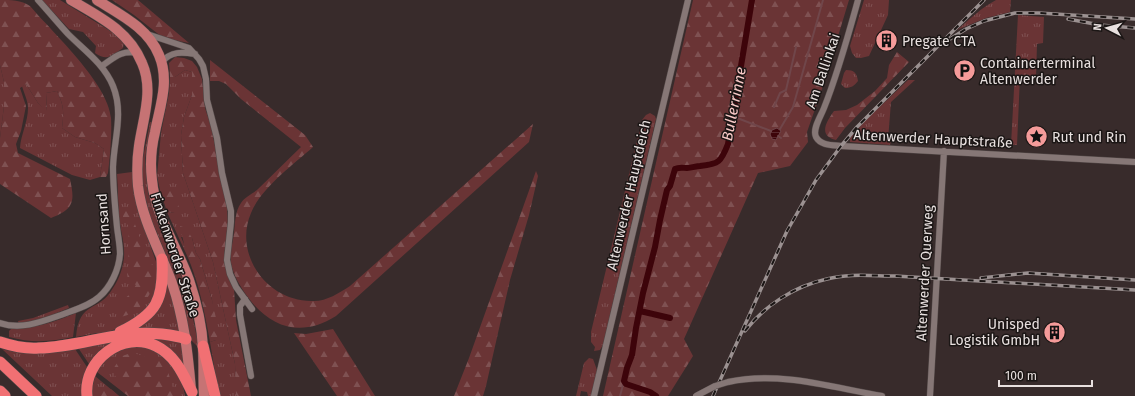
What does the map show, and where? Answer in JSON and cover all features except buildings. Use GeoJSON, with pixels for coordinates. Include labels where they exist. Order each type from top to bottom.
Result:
{"type":"FeatureCollection","features":[{"type":"Feature","properties":{"kind":"highway"},"geometry":{"type":"LineString","coordinates":[[112,336],[145,318],[155,306],[163,283],[162,259]]}},
{"type":"Feature","properties":{"kind":"highway"},"geometry":{"type":"LineString","coordinates":[[0,342],[41,348],[136,333],[174,335],[186,339]]}},
{"type":"Feature","properties":{"kind":"highway"},"geometry":{"type":"LineString","coordinates":[[87,396],[87,385],[95,364],[106,352],[133,342],[156,346],[170,356],[177,364],[192,394]]}},
{"type":"Feature","properties":{"kind":"highway"},"geometry":{"type":"LineString","coordinates":[[203,346],[215,396]]}},
{"type":"Feature","properties":{"kind":"highway"},"geometry":{"type":"LineString","coordinates":[[0,362],[36,396]]}},
{"type":"Feature","properties":{"kind":"highway"},"geometry":{"type":"LineString","coordinates":[[0,371],[27,396]]}},
{"type":"Feature","properties":{"kind":"highway"},"geometry":{"type":"LineString","coordinates":[[0,391],[5,396]]}},
{"type":"Feature","properties":{"kind":"main road","name":"Finkenwerder Straße"},"geometry":{"type":"LineString","coordinates":[[71,0],[114,26],[130,40],[145,69],[148,90],[137,157],[138,184],[146,220],[174,289],[186,339],[192,394]]}},
{"type":"Feature","properties":{"kind":"main road","name":"Finkenwerder Straße"},"geometry":{"type":"LineString","coordinates":[[97,0],[131,21],[147,34],[153,42],[162,62],[164,89],[152,147],[152,182],[158,208],[180,257],[191,287],[203,346],[204,396]]}},
{"type":"Feature","properties":{"kind":"main road","name":"Finkenwerder Straße"},"geometry":{"type":"LineString","coordinates":[[186,339],[195,350],[203,368]]}},
{"type":"Feature","properties":{"kind":"street","name":"Hornsand"},"geometry":{"type":"LineString","coordinates":[[0,323],[27,326],[78,309],[99,297],[105,291],[115,274],[120,255],[113,178],[119,111],[113,85],[102,66],[67,33],[38,0]]}},
{"type":"Feature","properties":{"kind":"street","name":"Altenwerder Hauptdeich"},"geometry":{"type":"LineString","coordinates":[[594,396],[688,0]]}},
{"type":"Feature","properties":{"kind":"street","name":"Am Ballinkai"},"geometry":{"type":"LineString","coordinates":[[826,144],[817,138],[816,129],[830,93],[858,0]]}},
{"type":"Feature","properties":{"kind":"street","name":"Finkenwerder Straße"},"geometry":{"type":"LineString","coordinates":[[147,34],[186,46],[195,54]]}},
{"type":"Feature","properties":{"kind":"street"},"geometry":{"type":"LineString","coordinates":[[102,66],[121,53],[138,53]]}},
{"type":"Feature","properties":{"kind":"street"},"geometry":{"type":"LineString","coordinates":[[162,62],[168,56],[175,53],[195,54],[204,71],[207,100],[217,138],[222,173],[231,211],[227,260],[230,274],[236,287],[252,310]]}},
{"type":"Feature","properties":{"kind":"street","name":"Altenwerder Hauptstraße"},"geometry":{"type":"LineString","coordinates":[[826,144],[1135,162]]}},
{"type":"Feature","properties":{"kind":"street","name":"Altenwerder Querweg"},"geometry":{"type":"LineString","coordinates":[[930,396],[944,151]]}},
{"type":"Feature","properties":{"kind":"street"},"geometry":{"type":"LineString","coordinates":[[245,299],[240,306],[240,315],[251,376]]}},
{"type":"Feature","properties":{"kind":"street"},"geometry":{"type":"LineString","coordinates":[[696,396],[715,386],[728,382],[760,377],[784,378],[882,396]]}},
{"type":"Feature","properties":{"kind":"green space"},"geometry":{"type":"Polygon","coordinates":[[[0,0],[19,1],[30,6],[90,74],[108,104],[111,118],[111,146],[108,173],[106,177],[100,177],[104,149],[95,143],[75,137],[62,128],[63,109],[57,91],[46,93],[47,112],[38,103],[26,84],[20,88],[26,106],[21,131],[16,144],[18,153],[70,179],[72,194],[71,204],[59,215],[51,218],[0,184],[0,138],[4,106],[4,82],[0,65],[0,0]]]}},
{"type":"Feature","properties":{"kind":"green space"},"geometry":{"type":"Polygon","coordinates":[[[42,0],[60,0],[112,32],[124,43],[123,48],[107,57],[99,56],[95,53],[96,46],[83,32],[69,29],[42,0]]]}},
{"type":"Feature","properties":{"kind":"green space"},"geometry":{"type":"Polygon","coordinates":[[[112,0],[138,0],[189,43],[162,37],[112,0]]]}},
{"type":"Feature","properties":{"kind":"green space"},"geometry":{"type":"Polygon","coordinates":[[[693,0],[849,0],[822,89],[807,132],[808,142],[790,166],[758,173],[684,339],[693,356],[668,396],[603,396],[693,0]]]}},
{"type":"Feature","properties":{"kind":"green space"},"geometry":{"type":"Polygon","coordinates":[[[864,0],[889,0],[888,15],[869,56],[856,58],[852,53],[850,46],[864,0]]]}},
{"type":"Feature","properties":{"kind":"green space"},"geometry":{"type":"Polygon","coordinates":[[[996,0],[1011,0],[1010,12],[986,18],[957,30],[980,10],[996,0]]]}},
{"type":"Feature","properties":{"kind":"green space"},"geometry":{"type":"Polygon","coordinates":[[[1018,15],[1044,17],[1043,43],[1037,44],[1036,77],[1020,76],[1017,145],[1011,145],[1018,15]]]}},
{"type":"Feature","properties":{"kind":"green space"},"geometry":{"type":"Polygon","coordinates":[[[897,52],[909,62],[845,128],[836,140],[830,138],[825,132],[825,128],[834,111],[846,110],[857,105],[875,91],[887,78],[889,65],[897,52]]]}},
{"type":"Feature","properties":{"kind":"green space"},"geometry":{"type":"Polygon","coordinates":[[[175,57],[192,61],[197,67],[202,79],[205,108],[211,126],[227,208],[228,222],[224,258],[234,289],[236,320],[251,396],[236,395],[235,364],[213,262],[183,173],[181,135],[184,117],[192,95],[192,72],[185,70],[175,77],[170,77],[169,63],[175,57]]]}},
{"type":"Feature","properties":{"kind":"green space"},"geometry":{"type":"Polygon","coordinates":[[[210,60],[305,135],[313,147],[278,177],[262,195],[251,213],[247,229],[247,245],[251,260],[258,274],[269,285],[282,294],[297,300],[324,300],[350,286],[533,124],[529,142],[336,316],[311,327],[299,328],[287,326],[266,316],[247,296],[235,276],[230,256],[234,237],[236,214],[242,201],[257,190],[301,147],[241,99],[226,84],[219,81],[210,81],[210,60]]]}},
{"type":"Feature","properties":{"kind":"green space"},"geometry":{"type":"Polygon","coordinates":[[[0,65],[4,82],[4,106],[0,138],[0,65]]]}},
{"type":"Feature","properties":{"kind":"green space"},"geometry":{"type":"Polygon","coordinates":[[[185,70],[192,72],[192,95],[184,117],[181,135],[183,173],[213,262],[235,364],[237,396],[219,396],[210,342],[216,340],[212,300],[192,238],[181,237],[184,244],[183,247],[167,212],[175,213],[160,190],[157,176],[161,133],[169,93],[170,77],[175,77],[185,70]]]}},
{"type":"Feature","properties":{"kind":"green space"},"geometry":{"type":"Polygon","coordinates":[[[846,70],[855,72],[858,81],[849,88],[845,88],[841,84],[846,70]]]}},
{"type":"Feature","properties":{"kind":"green space"},"geometry":{"type":"Polygon","coordinates":[[[908,80],[915,80],[891,102],[888,140],[891,141],[890,145],[850,142],[850,138],[865,121],[908,80]]]}},
{"type":"Feature","properties":{"kind":"green space"},"geometry":{"type":"Polygon","coordinates":[[[26,84],[38,103],[47,111],[46,93],[57,91],[63,109],[62,128],[75,137],[95,143],[104,149],[100,177],[90,180],[72,175],[20,148],[28,113],[22,86],[26,84]]]}},
{"type":"Feature","properties":{"kind":"green space"},"geometry":{"type":"Polygon","coordinates":[[[650,113],[655,116],[656,119],[603,345],[600,350],[594,351],[595,347],[591,342],[591,332],[642,120],[650,113]]]}},
{"type":"Feature","properties":{"kind":"green space"},"geometry":{"type":"Polygon","coordinates":[[[150,122],[152,122],[145,158],[148,193],[159,227],[187,289],[199,348],[189,338],[174,274],[150,216],[146,201],[143,187],[143,158],[150,122]]]}},
{"type":"Feature","properties":{"kind":"green space"},"geometry":{"type":"Polygon","coordinates":[[[536,171],[538,176],[529,215],[510,280],[483,396],[454,396],[469,358],[536,171]]]}},
{"type":"Feature","properties":{"kind":"green space"},"geometry":{"type":"Polygon","coordinates":[[[132,172],[137,208],[160,273],[153,305],[127,325],[99,335],[97,333],[76,337],[81,317],[90,308],[108,296],[116,284],[122,270],[124,246],[119,217],[117,174],[132,172]]]}},
{"type":"Feature","properties":{"kind":"green space"},"geometry":{"type":"Polygon","coordinates":[[[169,188],[175,194],[180,211],[175,213],[167,212],[160,190],[169,188]]]}},
{"type":"Feature","properties":{"kind":"green space"},"geometry":{"type":"Polygon","coordinates":[[[122,207],[126,207],[129,211],[141,243],[146,245],[156,279],[143,304],[132,313],[119,317],[116,314],[122,301],[130,294],[136,285],[128,281],[129,227],[123,217],[122,207]]]}},
{"type":"Feature","properties":{"kind":"green space"},"geometry":{"type":"Polygon","coordinates":[[[180,226],[186,228],[192,238],[212,300],[219,332],[216,340],[210,342],[200,293],[193,270],[183,247],[184,244],[180,226]]]}},
{"type":"Feature","properties":{"kind":"green space"},"geometry":{"type":"Polygon","coordinates":[[[168,280],[182,333],[136,330],[150,319],[159,309],[165,297],[168,280]]]}},
{"type":"Feature","properties":{"kind":"green space"},"geometry":{"type":"Polygon","coordinates":[[[68,305],[69,308],[57,313],[19,324],[18,321],[33,318],[68,305]]]}},
{"type":"Feature","properties":{"kind":"green space"},"geometry":{"type":"Polygon","coordinates":[[[76,313],[73,337],[41,341],[9,337],[9,331],[12,328],[45,324],[76,313]]]}},
{"type":"Feature","properties":{"kind":"green space"},"geometry":{"type":"Polygon","coordinates":[[[333,329],[375,396],[337,396],[294,333],[306,334],[333,329]]]}},
{"type":"Feature","properties":{"kind":"green space"},"geometry":{"type":"Polygon","coordinates":[[[136,336],[176,340],[184,344],[187,373],[167,348],[109,346],[100,350],[89,364],[79,349],[119,338],[136,336]]]}},
{"type":"Feature","properties":{"kind":"green space"},"geometry":{"type":"Polygon","coordinates":[[[129,346],[144,346],[168,358],[182,380],[185,396],[128,396],[97,372],[105,360],[120,348],[129,346]]]}},
{"type":"Feature","properties":{"kind":"green space"},"geometry":{"type":"Polygon","coordinates":[[[2,349],[21,353],[38,354],[75,349],[87,367],[82,380],[81,396],[52,396],[2,349]]]}},
{"type":"Feature","properties":{"kind":"green space"},"geometry":{"type":"Polygon","coordinates":[[[131,353],[152,359],[160,358],[165,361],[175,396],[128,396],[123,392],[113,369],[122,356],[131,353]]]}},
{"type":"Feature","properties":{"kind":"green space"},"geometry":{"type":"Polygon","coordinates":[[[589,358],[593,359],[597,370],[591,396],[588,396],[587,392],[581,391],[580,396],[576,396],[584,363],[589,358]]]}},
{"type":"Feature","properties":{"kind":"green space"},"geometry":{"type":"Polygon","coordinates":[[[95,376],[119,396],[93,396],[92,389],[95,376]]]}},
{"type":"Feature","properties":{"kind":"green space"},"geometry":{"type":"Polygon","coordinates":[[[111,389],[119,396],[99,396],[101,391],[111,389]]]}},
{"type":"Feature","properties":{"kind":"shaded area"},"geometry":{"type":"Polygon","coordinates":[[[777,128],[781,131],[776,140],[772,139],[770,134],[772,130],[777,128]]]}},
{"type":"Feature","properties":{"kind":"waterway","name":"Bullerrinne"},"geometry":{"type":"LineString","coordinates":[[656,396],[650,392],[626,384],[624,381],[632,355],[643,293],[655,247],[667,190],[670,186],[675,169],[691,168],[715,163],[721,158],[726,150],[752,0]]}},
{"type":"Feature","properties":{"kind":"waterway"},"geometry":{"type":"LineString","coordinates":[[780,129],[793,107],[823,0]]}},
{"type":"Feature","properties":{"kind":"waterway"},"geometry":{"type":"LineString","coordinates":[[774,107],[780,93],[786,90],[796,47]]}},
{"type":"Feature","properties":{"kind":"waterway"},"geometry":{"type":"LineString","coordinates":[[732,116],[771,131]]}},
{"type":"Feature","properties":{"kind":"waterway","name":"Bullerrinne"},"geometry":{"type":"LineString","coordinates":[[640,311],[670,318]]}},
{"type":"Feature","properties":{"kind":"waterway"},"geometry":{"type":"LineString","coordinates":[[620,396],[624,381]]}},
{"type":"Feature","properties":{"kind":"railway"},"geometry":{"type":"LineString","coordinates":[[713,396],[787,231],[816,180],[857,127],[984,0]]}},
{"type":"Feature","properties":{"kind":"railway"},"geometry":{"type":"LineString","coordinates":[[950,39],[966,29],[984,21],[1015,13],[1135,19]]}},
{"type":"Feature","properties":{"kind":"railway"},"geometry":{"type":"LineString","coordinates":[[1068,19],[1100,25],[1135,28]]}},
{"type":"Feature","properties":{"kind":"railway"},"geometry":{"type":"LineString","coordinates":[[981,278],[1028,273],[1135,280]]}},
{"type":"Feature","properties":{"kind":"railway"},"geometry":{"type":"LineString","coordinates":[[745,331],[771,305],[792,292],[815,282],[844,276],[895,276],[1135,290]]}},
{"type":"Feature","properties":{"kind":"place","name":"Pregate CTA"},"geometry":{"type":"Point","coordinates":[887,41]}},
{"type":"Feature","properties":{"kind":"place","name":"Containerterminal Altenwerder"},"geometry":{"type":"Point","coordinates":[964,71]}},
{"type":"Feature","properties":{"kind":"place","name":"Rut und Rin"},"geometry":{"type":"Point","coordinates":[1037,137]}},
{"type":"Feature","properties":{"kind":"place","name":"Unisped Logistik GmbH"},"geometry":{"type":"Point","coordinates":[1055,332]}}]}
